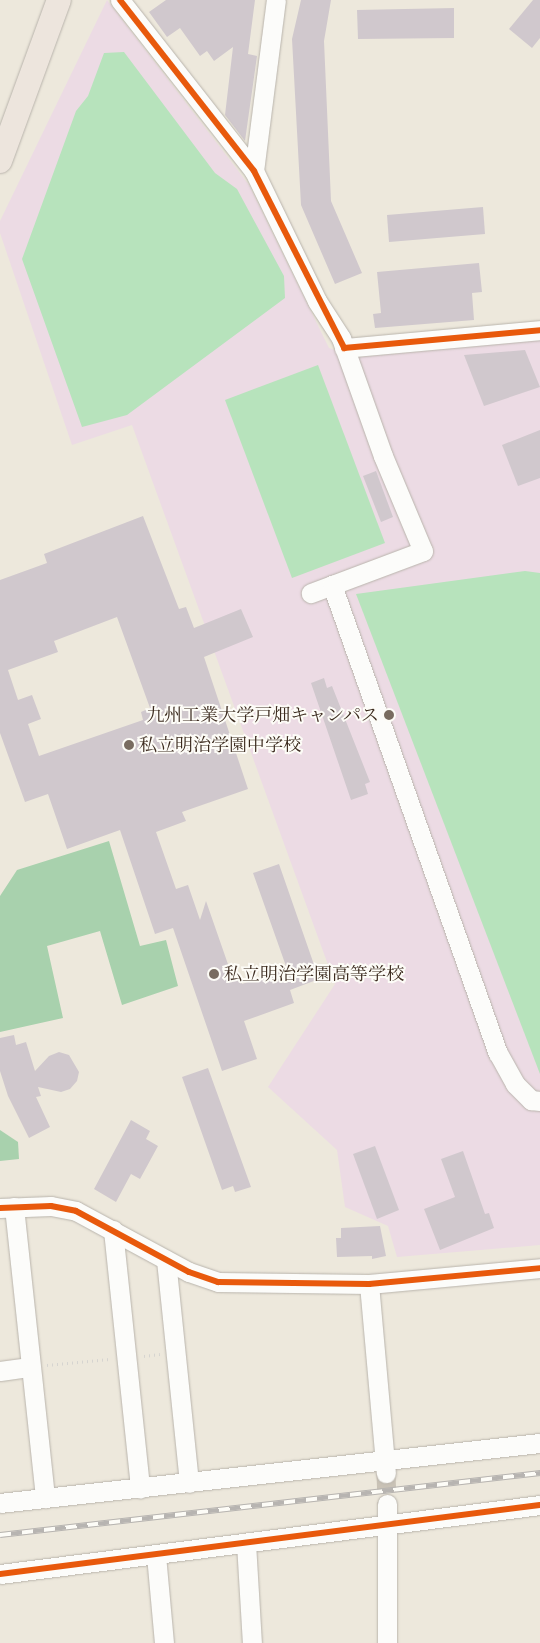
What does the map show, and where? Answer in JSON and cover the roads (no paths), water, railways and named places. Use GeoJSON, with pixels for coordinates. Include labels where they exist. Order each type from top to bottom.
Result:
{"type":"FeatureCollection","features":[{"type":"Feature","properties":{"kind":"main road"},"geometry":{"type":"LineString","coordinates":[[0,161],[59,0]]}},
{"type":"Feature","properties":{"kind":"street"},"geometry":{"type":"LineString","coordinates":[[120,0],[254,171],[344,348],[383,456],[423,551],[311,593]]}},
{"type":"Feature","properties":{"kind":"street"},"geometry":{"type":"LineString","coordinates":[[254,171],[276,0]]}},
{"type":"Feature","properties":{"kind":"street"},"geometry":{"type":"LineString","coordinates":[[344,348],[540,330]]}},
{"type":"Feature","properties":{"kind":"street"},"geometry":{"type":"LineString","coordinates":[[332,585],[498,1053],[516,1084],[531,1100],[540,1101]]}},
{"type":"Feature","properties":{"kind":"street"},"geometry":{"type":"LineString","coordinates":[[45,1498],[30,1367],[7,1208],[51,1206],[76,1211],[189,1272],[218,1282],[369,1284],[540,1268]]}},
{"type":"Feature","properties":{"kind":"street"},"geometry":{"type":"LineString","coordinates":[[113,1230],[140,1489]]}},
{"type":"Feature","properties":{"kind":"street"},"geometry":{"type":"LineString","coordinates":[[166,1260],[189,1483]]}},
{"type":"Feature","properties":{"kind":"street"},"geometry":{"type":"LineString","coordinates":[[369,1284],[385,1466]]}},
{"type":"Feature","properties":{"kind":"street"},"geometry":{"type":"LineString","coordinates":[[0,1371],[30,1367]]}},
{"type":"Feature","properties":{"kind":"street"},"geometry":{"type":"LineString","coordinates":[[0,1503],[189,1483],[385,1466],[540,1443]]}},
{"type":"Feature","properties":{"kind":"street"},"geometry":{"type":"LineString","coordinates":[[387,1504],[387,1643]]}},
{"type":"Feature","properties":{"kind":"street"},"geometry":{"type":"LineString","coordinates":[[0,1574],[540,1505]]}},
{"type":"Feature","properties":{"kind":"street"},"geometry":{"type":"LineString","coordinates":[[246,1543],[252,1643]]}},
{"type":"Feature","properties":{"kind":"street"},"geometry":{"type":"LineString","coordinates":[[156,1555],[164,1643]]}},
{"type":"Feature","properties":{"kind":"tunnel"},"geometry":{"type":"LineString","coordinates":[[386,1473],[387,1504]]}},
{"type":"Feature","properties":{"kind":"railway"},"geometry":{"type":"LineString","coordinates":[[0,1535],[540,1473]]}},
{"type":"Feature","properties":{"kind":"place","name":"九州工業大学戸畑キャンパス"},"geometry":{"type":"Point","coordinates":[389,715]}},
{"type":"Feature","properties":{"kind":"place","name":"私立明治学園中学校"},"geometry":{"type":"Point","coordinates":[129,745]}},
{"type":"Feature","properties":{"kind":"place","name":"私立明治学園高等学校"},"geometry":{"type":"Point","coordinates":[214,974]}}]}
